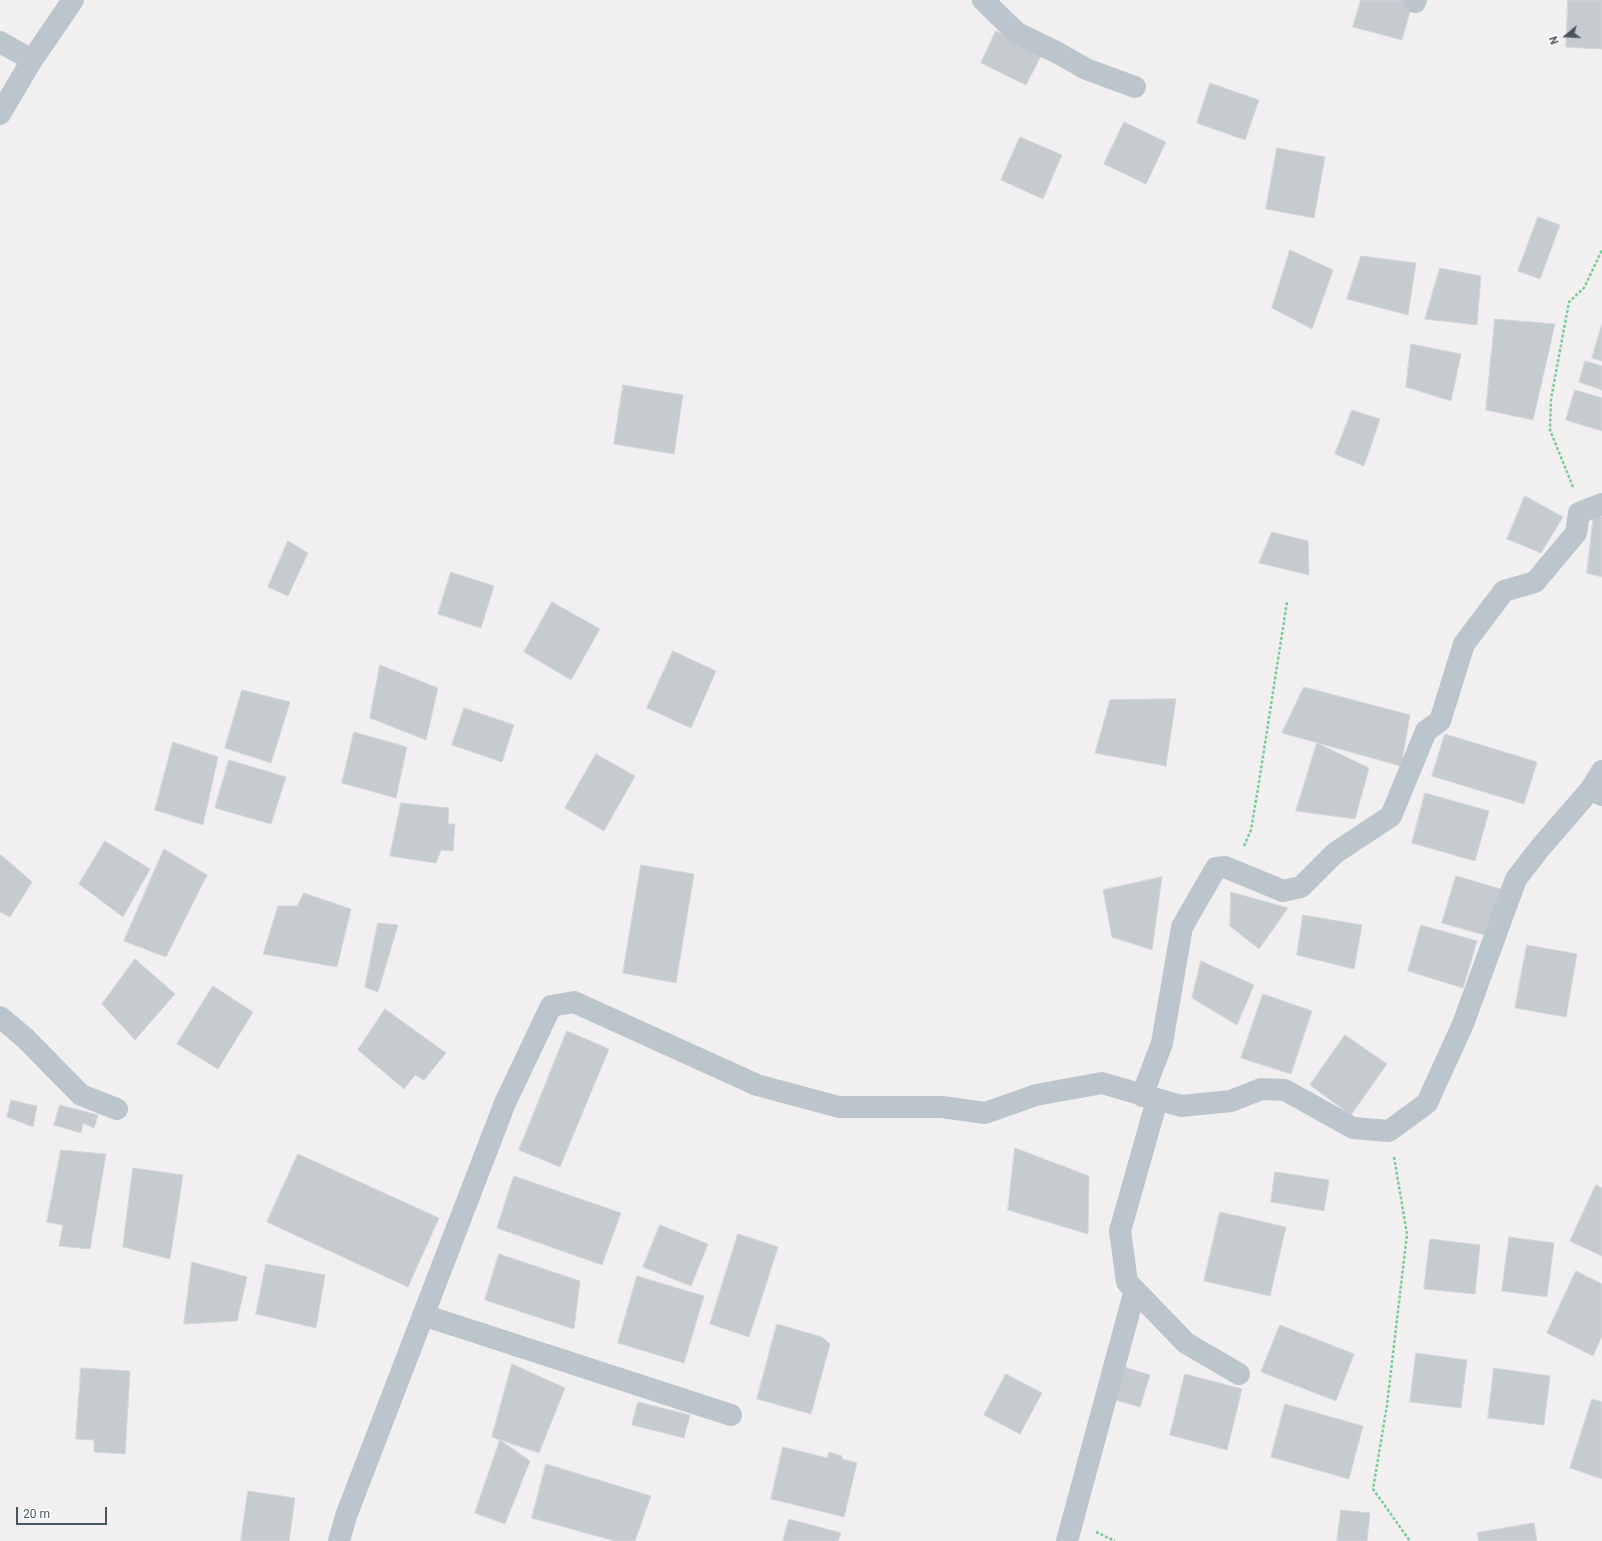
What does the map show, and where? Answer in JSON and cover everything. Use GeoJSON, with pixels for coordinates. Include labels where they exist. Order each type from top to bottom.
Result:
{"type":"FeatureCollection","features":[{"type":"Feature","properties":{"kind":"street"},"geometry":{"type":"LineString","coordinates":[[0,114],[32,60],[73,0]]}},
{"type":"Feature","properties":{"kind":"street"},"geometry":{"type":"LineString","coordinates":[[983,0],[1017,34],[1058,53],[1086,69],[1135,87]]}},
{"type":"Feature","properties":{"kind":"street"},"geometry":{"type":"LineString","coordinates":[[0,42],[32,60]]}},
{"type":"Feature","properties":{"kind":"street"},"geometry":{"type":"LineString","coordinates":[[1239,1374],[1186,1343],[1127,1282],[1120,1231],[1162,1043],[1182,927],[1216,868],[1225,867],[1283,891],[1301,887],[1335,853],[1391,816],[1426,731],[1440,721],[1464,644],[1504,590],[1535,582],[1576,533],[1579,513],[1600,505]]}},
{"type":"Feature","properties":{"kind":"street"},"geometry":{"type":"LineString","coordinates":[[339,1541],[346,1516],[504,1103],[551,1006],[574,1002],[757,1085],[839,1107],[942,1107],[985,1113],[1036,1095],[1102,1083],[1149,1098],[1181,1106],[1231,1101],[1261,1089],[1285,1090],[1353,1128],[1389,1131],[1427,1103],[1463,1024],[1516,879],[1540,848],[1597,792],[1602,771]]}},
{"type":"Feature","properties":{"kind":"street"},"geometry":{"type":"LineString","coordinates":[[0,1017],[25,1038],[81,1095],[117,1108]]}},
{"type":"Feature","properties":{"kind":"street"},"geometry":{"type":"LineString","coordinates":[[1067,1541],[1135,1290]]}},
{"type":"Feature","properties":{"kind":"street"},"geometry":{"type":"LineString","coordinates":[[423,1315],[731,1415]]}},
{"type":"Feature","properties":{"kind":"path"},"geometry":{"type":"LineString","coordinates":[[1600,505],[1573,487],[1550,430],[1551,399],[1569,302],[1584,288],[1602,250]]}},
{"type":"Feature","properties":{"kind":"path"},"geometry":{"type":"LineString","coordinates":[[1234,871],[1251,830],[1260,782],[1287,602]]}},
{"type":"Feature","properties":{"kind":"path"},"geometry":{"type":"LineString","coordinates":[[1389,1131],[1407,1234],[1387,1405],[1373,1490],[1410,1541]]}},
{"type":"Feature","properties":{"kind":"building"},"geometry":{"type":"Polygon","coordinates":[[[1361,0],[1413,0],[1402,40],[1353,27],[1361,0]]]}},
{"type":"Feature","properties":{"kind":"building"},"geometry":{"type":"Polygon","coordinates":[[[1568,0],[1602,0],[1602,49],[1566,47],[1568,0]]]}},
{"type":"Feature","properties":{"kind":"building"},"geometry":{"type":"Polygon","coordinates":[[[996,31],[1042,54],[1026,85],[981,63],[996,31]]]}},
{"type":"Feature","properties":{"kind":"building"},"geometry":{"type":"Polygon","coordinates":[[[1210,83],[1259,100],[1245,140],[1197,123],[1210,83]]]}},
{"type":"Feature","properties":{"kind":"building"},"geometry":{"type":"Polygon","coordinates":[[[1124,122],[1166,142],[1146,184],[1104,164],[1124,122]]]}},
{"type":"Feature","properties":{"kind":"building"},"geometry":{"type":"Polygon","coordinates":[[[1020,137],[1062,155],[1043,199],[1001,180],[1020,137]]]}},
{"type":"Feature","properties":{"kind":"building"},"geometry":{"type":"Polygon","coordinates":[[[1277,148],[1325,157],[1314,218],[1266,209],[1277,148]]]}},
{"type":"Feature","properties":{"kind":"building"},"geometry":{"type":"Polygon","coordinates":[[[1538,217],[1560,225],[1540,279],[1518,271],[1538,217]]]}},
{"type":"Feature","properties":{"kind":"building"},"geometry":{"type":"Polygon","coordinates":[[[1290,250],[1333,270],[1312,329],[1272,308],[1290,250]]]}},
{"type":"Feature","properties":{"kind":"building"},"geometry":{"type":"Polygon","coordinates":[[[1361,256],[1416,263],[1408,315],[1347,299],[1361,256]]]}},
{"type":"Feature","properties":{"kind":"building"},"geometry":{"type":"Polygon","coordinates":[[[1440,268],[1481,276],[1477,325],[1425,319],[1440,268]]]}},
{"type":"Feature","properties":{"kind":"building"},"geometry":{"type":"Polygon","coordinates":[[[1495,319],[1555,324],[1533,420],[1486,410],[1495,319]]]}},
{"type":"Feature","properties":{"kind":"building"},"geometry":{"type":"Polygon","coordinates":[[[1602,324],[1602,361],[1592,358],[1602,324]]]}},
{"type":"Feature","properties":{"kind":"building"},"geometry":{"type":"Polygon","coordinates":[[[1411,344],[1461,354],[1451,401],[1406,387],[1411,344]]]}},
{"type":"Feature","properties":{"kind":"building"},"geometry":{"type":"Polygon","coordinates":[[[1585,361],[1602,366],[1602,390],[1579,382],[1585,361]]]}},
{"type":"Feature","properties":{"kind":"building"},"geometry":{"type":"Polygon","coordinates":[[[623,385],[683,395],[674,454],[614,444],[623,385]]]}},
{"type":"Feature","properties":{"kind":"building"},"geometry":{"type":"Polygon","coordinates":[[[1575,390],[1602,398],[1602,431],[1566,420],[1575,390]]]}},
{"type":"Feature","properties":{"kind":"building"},"geometry":{"type":"Polygon","coordinates":[[[1352,410],[1380,419],[1364,466],[1335,454],[1352,410]]]}},
{"type":"Feature","properties":{"kind":"building"},"geometry":{"type":"Polygon","coordinates":[[[1525,496],[1563,517],[1541,553],[1507,539],[1525,496]]]}},
{"type":"Feature","properties":{"kind":"building"},"geometry":{"type":"Polygon","coordinates":[[[1594,514],[1602,517],[1602,577],[1587,573],[1594,514]]]}},
{"type":"Feature","properties":{"kind":"building"},"geometry":{"type":"Polygon","coordinates":[[[1272,532],[1308,541],[1309,575],[1259,563],[1272,532]]]}},
{"type":"Feature","properties":{"kind":"building"},"geometry":{"type":"Polygon","coordinates":[[[288,541],[308,553],[288,596],[268,587],[288,541]]]}},
{"type":"Feature","properties":{"kind":"building"},"geometry":{"type":"Polygon","coordinates":[[[451,572],[494,586],[481,628],[438,614],[451,572]]]}},
{"type":"Feature","properties":{"kind":"building"},"geometry":{"type":"Polygon","coordinates":[[[552,602],[600,629],[571,680],[524,652],[552,602]]]}},
{"type":"Feature","properties":{"kind":"building"},"geometry":{"type":"Polygon","coordinates":[[[673,651],[716,671],[691,728],[647,708],[673,651]]]}},
{"type":"Feature","properties":{"kind":"building"},"geometry":{"type":"Polygon","coordinates":[[[380,665],[438,688],[426,740],[370,718],[380,665]]]}},
{"type":"Feature","properties":{"kind":"building"},"geometry":{"type":"Polygon","coordinates":[[[1304,687],[1410,715],[1401,766],[1282,733],[1304,687]]]}},
{"type":"Feature","properties":{"kind":"building"},"geometry":{"type":"Polygon","coordinates":[[[242,690],[290,702],[271,763],[225,748],[242,690]]]}},
{"type":"Feature","properties":{"kind":"building"},"geometry":{"type":"Polygon","coordinates":[[[1176,699],[1166,766],[1095,753],[1110,700],[1176,699]]]}},
{"type":"Feature","properties":{"kind":"building"},"geometry":{"type":"Polygon","coordinates":[[[464,708],[514,725],[502,762],[452,745],[464,708]]]}},
{"type":"Feature","properties":{"kind":"building"},"geometry":{"type":"Polygon","coordinates":[[[354,732],[407,747],[396,798],[342,783],[354,732]]]}},
{"type":"Feature","properties":{"kind":"building"},"geometry":{"type":"Polygon","coordinates":[[[1445,734],[1537,762],[1524,804],[1432,776],[1445,734]]]}},
{"type":"Feature","properties":{"kind":"building"},"geometry":{"type":"Polygon","coordinates":[[[173,742],[218,757],[203,825],[155,810],[173,742]]]}},
{"type":"Feature","properties":{"kind":"building"},"geometry":{"type":"Polygon","coordinates":[[[1317,743],[1369,768],[1355,819],[1296,811],[1317,743]]]}},
{"type":"Feature","properties":{"kind":"building"},"geometry":{"type":"Polygon","coordinates":[[[596,754],[635,776],[604,831],[565,808],[596,754]]]}},
{"type":"Feature","properties":{"kind":"building"},"geometry":{"type":"Polygon","coordinates":[[[229,760],[286,777],[271,824],[215,808],[229,760]]]}},
{"type":"Feature","properties":{"kind":"building"},"geometry":{"type":"Polygon","coordinates":[[[1425,793],[1489,811],[1475,861],[1412,843],[1425,793]]]}},
{"type":"Feature","properties":{"kind":"building"},"geometry":{"type":"Polygon","coordinates":[[[401,803],[449,808],[448,824],[455,824],[453,851],[441,850],[436,863],[390,856],[401,803]]]}},
{"type":"Feature","properties":{"kind":"building"},"geometry":{"type":"Polygon","coordinates":[[[105,841],[150,869],[123,917],[79,884],[105,841]]]}},
{"type":"Feature","properties":{"kind":"building"},"geometry":{"type":"Polygon","coordinates":[[[164,849],[207,875],[166,957],[124,941],[164,849]]]}},
{"type":"Feature","properties":{"kind":"building"},"geometry":{"type":"Polygon","coordinates":[[[0,854],[32,882],[10,917],[0,912],[0,854]]]}},
{"type":"Feature","properties":{"kind":"building"},"geometry":{"type":"Polygon","coordinates":[[[641,865],[694,874],[676,983],[623,973],[641,865]]]}},
{"type":"Feature","properties":{"kind":"building"},"geometry":{"type":"Polygon","coordinates":[[[1456,876],[1504,890],[1491,937],[1442,923],[1456,876]]]}},
{"type":"Feature","properties":{"kind":"building"},"geometry":{"type":"Polygon","coordinates":[[[1162,877],[1152,950],[1112,937],[1103,890],[1162,877]]]}},
{"type":"Feature","properties":{"kind":"building"},"geometry":{"type":"Polygon","coordinates":[[[1231,892],[1288,908],[1259,949],[1230,926],[1231,892]]]}},
{"type":"Feature","properties":{"kind":"building"},"geometry":{"type":"Polygon","coordinates":[[[304,893],[351,909],[337,967],[263,954],[278,906],[297,906],[304,893]]]}},
{"type":"Feature","properties":{"kind":"building"},"geometry":{"type":"Polygon","coordinates":[[[1303,915],[1362,925],[1354,969],[1297,955],[1303,915]]]}},
{"type":"Feature","properties":{"kind":"building"},"geometry":{"type":"Polygon","coordinates":[[[378,923],[398,925],[378,992],[365,987],[378,923]]]}},
{"type":"Feature","properties":{"kind":"building"},"geometry":{"type":"Polygon","coordinates":[[[1421,925],[1477,941],[1463,988],[1408,971],[1421,925]]]}},
{"type":"Feature","properties":{"kind":"building"},"geometry":{"type":"Polygon","coordinates":[[[1527,945],[1577,954],[1566,1017],[1515,1008],[1527,945]]]}},
{"type":"Feature","properties":{"kind":"building"},"geometry":{"type":"Polygon","coordinates":[[[135,959],[175,994],[135,1040],[102,1004],[135,959]]]}},
{"type":"Feature","properties":{"kind":"building"},"geometry":{"type":"Polygon","coordinates":[[[1201,961],[1254,985],[1237,1025],[1192,998],[1201,961]]]}},
{"type":"Feature","properties":{"kind":"building"},"geometry":{"type":"Polygon","coordinates":[[[213,986],[253,1012],[218,1069],[177,1044],[213,986]]]}},
{"type":"Feature","properties":{"kind":"building"},"geometry":{"type":"Polygon","coordinates":[[[1263,994],[1312,1011],[1291,1074],[1241,1058],[1263,994]]]}},
{"type":"Feature","properties":{"kind":"building"},"geometry":{"type":"Polygon","coordinates":[[[385,1009],[446,1053],[424,1080],[415,1075],[404,1089],[358,1050],[385,1009]]]}},
{"type":"Feature","properties":{"kind":"building"},"geometry":{"type":"Polygon","coordinates":[[[567,1031],[609,1049],[560,1167],[519,1150],[567,1031]]]}},
{"type":"Feature","properties":{"kind":"building"},"geometry":{"type":"Polygon","coordinates":[[[1345,1035],[1387,1064],[1351,1115],[1310,1085],[1345,1035]]]}},
{"type":"Feature","properties":{"kind":"building"},"geometry":{"type":"Polygon","coordinates":[[[11,1100],[37,1106],[33,1127],[7,1117],[11,1100]]]}},
{"type":"Feature","properties":{"kind":"building"},"geometry":{"type":"Polygon","coordinates":[[[60,1105],[98,1115],[94,1128],[83,1123],[81,1133],[54,1125],[60,1105]]]}},
{"type":"Feature","properties":{"kind":"building"},"geometry":{"type":"Polygon","coordinates":[[[1015,1148],[1089,1176],[1088,1234],[1008,1210],[1015,1148]]]}},
{"type":"Feature","properties":{"kind":"building"},"geometry":{"type":"Polygon","coordinates":[[[61,1150],[106,1154],[90,1249],[59,1246],[63,1225],[47,1222],[61,1150]]]}},
{"type":"Feature","properties":{"kind":"building"},"geometry":{"type":"Polygon","coordinates":[[[298,1154],[439,1218],[408,1287],[267,1222],[298,1154]]]}},
{"type":"Feature","properties":{"kind":"building"},"geometry":{"type":"Polygon","coordinates":[[[133,1168],[183,1175],[170,1259],[123,1247],[133,1168]]]}},
{"type":"Feature","properties":{"kind":"building"},"geometry":{"type":"Polygon","coordinates":[[[1275,1172],[1329,1180],[1324,1211],[1271,1202],[1275,1172]]]}},
{"type":"Feature","properties":{"kind":"building"},"geometry":{"type":"Polygon","coordinates":[[[514,1176],[621,1213],[602,1265],[497,1228],[514,1176]]]}},
{"type":"Feature","properties":{"kind":"building"},"geometry":{"type":"Polygon","coordinates":[[[1596,1185],[1602,1188],[1602,1256],[1570,1241],[1596,1185]]]}},
{"type":"Feature","properties":{"kind":"building"},"geometry":{"type":"Polygon","coordinates":[[[1220,1212],[1286,1227],[1270,1296],[1204,1281],[1220,1212]]]}},
{"type":"Feature","properties":{"kind":"building"},"geometry":{"type":"Polygon","coordinates":[[[660,1225],[708,1244],[691,1286],[643,1267],[660,1225]]]}},
{"type":"Feature","properties":{"kind":"building"},"geometry":{"type":"Polygon","coordinates":[[[738,1234],[778,1247],[749,1337],[710,1324],[738,1234]]]}},
{"type":"Feature","properties":{"kind":"building"},"geometry":{"type":"Polygon","coordinates":[[[1509,1237],[1554,1243],[1547,1297],[1502,1291],[1509,1237]]]}},
{"type":"Feature","properties":{"kind":"building"},"geometry":{"type":"Polygon","coordinates":[[[1430,1239],[1480,1245],[1475,1294],[1424,1289],[1430,1239]]]}},
{"type":"Feature","properties":{"kind":"building"},"geometry":{"type":"Polygon","coordinates":[[[499,1254],[580,1281],[574,1329],[485,1300],[499,1254]]]}},
{"type":"Feature","properties":{"kind":"building"},"geometry":{"type":"Polygon","coordinates":[[[192,1262],[247,1277],[237,1321],[184,1324],[192,1262]]]}},
{"type":"Feature","properties":{"kind":"building"},"geometry":{"type":"Polygon","coordinates":[[[266,1264],[325,1275],[316,1328],[256,1314],[266,1264]]]}},
{"type":"Feature","properties":{"kind":"building"},"geometry":{"type":"Polygon","coordinates":[[[1576,1271],[1602,1284],[1602,1336],[1593,1356],[1547,1333],[1576,1271]]]}},
{"type":"Feature","properties":{"kind":"building"},"geometry":{"type":"Polygon","coordinates":[[[637,1276],[704,1296],[684,1363],[618,1343],[637,1276]]]}},
{"type":"Feature","properties":{"kind":"building"},"geometry":{"type":"Polygon","coordinates":[[[777,1324],[822,1337],[830,1344],[811,1414],[757,1399],[777,1324]]]}},
{"type":"Feature","properties":{"kind":"building"},"geometry":{"type":"Polygon","coordinates":[[[1280,1325],[1354,1354],[1336,1401],[1261,1372],[1280,1325]]]}},
{"type":"Feature","properties":{"kind":"building"},"geometry":{"type":"Polygon","coordinates":[[[1416,1353],[1467,1360],[1461,1408],[1410,1402],[1416,1353]]]}},
{"type":"Feature","properties":{"kind":"building"},"geometry":{"type":"Polygon","coordinates":[[[512,1364],[565,1388],[539,1453],[492,1437],[512,1364]]]}},
{"type":"Feature","properties":{"kind":"building"},"geometry":{"type":"Polygon","coordinates":[[[1121,1366],[1150,1375],[1140,1407],[1112,1399],[1121,1366]]]}},
{"type":"Feature","properties":{"kind":"building"},"geometry":{"type":"Polygon","coordinates":[[[81,1368],[130,1371],[125,1454],[94,1452],[94,1440],[76,1439],[81,1368]]]}},
{"type":"Feature","properties":{"kind":"building"},"geometry":{"type":"Polygon","coordinates":[[[1494,1368],[1550,1376],[1544,1425],[1488,1418],[1494,1368]]]}},
{"type":"Feature","properties":{"kind":"building"},"geometry":{"type":"Polygon","coordinates":[[[1006,1374],[1042,1393],[1020,1434],[984,1415],[1006,1374]]]}},
{"type":"Feature","properties":{"kind":"building"},"geometry":{"type":"Polygon","coordinates":[[[1185,1374],[1242,1389],[1227,1450],[1170,1435],[1185,1374]]]}},
{"type":"Feature","properties":{"kind":"building"},"geometry":{"type":"Polygon","coordinates":[[[1592,1399],[1602,1402],[1602,1479],[1570,1468],[1592,1399]]]}},
{"type":"Feature","properties":{"kind":"building"},"geometry":{"type":"Polygon","coordinates":[[[638,1402],[690,1415],[684,1438],[632,1425],[638,1402]]]}},
{"type":"Feature","properties":{"kind":"building"},"geometry":{"type":"Polygon","coordinates":[[[1285,1404],[1363,1426],[1349,1479],[1271,1457],[1285,1404]]]}},
{"type":"Feature","properties":{"kind":"building"},"geometry":{"type":"Polygon","coordinates":[[[500,1440],[530,1461],[505,1524],[475,1513],[500,1440]]]}},
{"type":"Feature","properties":{"kind":"building"},"geometry":{"type":"Polygon","coordinates":[[[783,1447],[827,1458],[829,1452],[842,1456],[842,1459],[857,1463],[844,1517],[771,1499],[783,1447]]]}},
{"type":"Feature","properties":{"kind":"building"},"geometry":{"type":"Polygon","coordinates":[[[546,1464],[651,1496],[635,1541],[615,1541],[532,1518],[546,1464]]]}},
{"type":"Feature","properties":{"kind":"building"},"geometry":{"type":"Polygon","coordinates":[[[248,1491],[295,1498],[289,1541],[241,1541],[248,1491]]]}},
{"type":"Feature","properties":{"kind":"building"},"geometry":{"type":"Polygon","coordinates":[[[1341,1510],[1370,1513],[1367,1541],[1337,1541],[1341,1510]]]}},
{"type":"Feature","properties":{"kind":"building"},"geometry":{"type":"Polygon","coordinates":[[[789,1519],[841,1533],[838,1541],[783,1541],[789,1519]]]}},
{"type":"Feature","properties":{"kind":"building"},"geometry":{"type":"Polygon","coordinates":[[[1534,1523],[1537,1541],[1479,1541],[1477,1533],[1534,1523]]]}}]}
